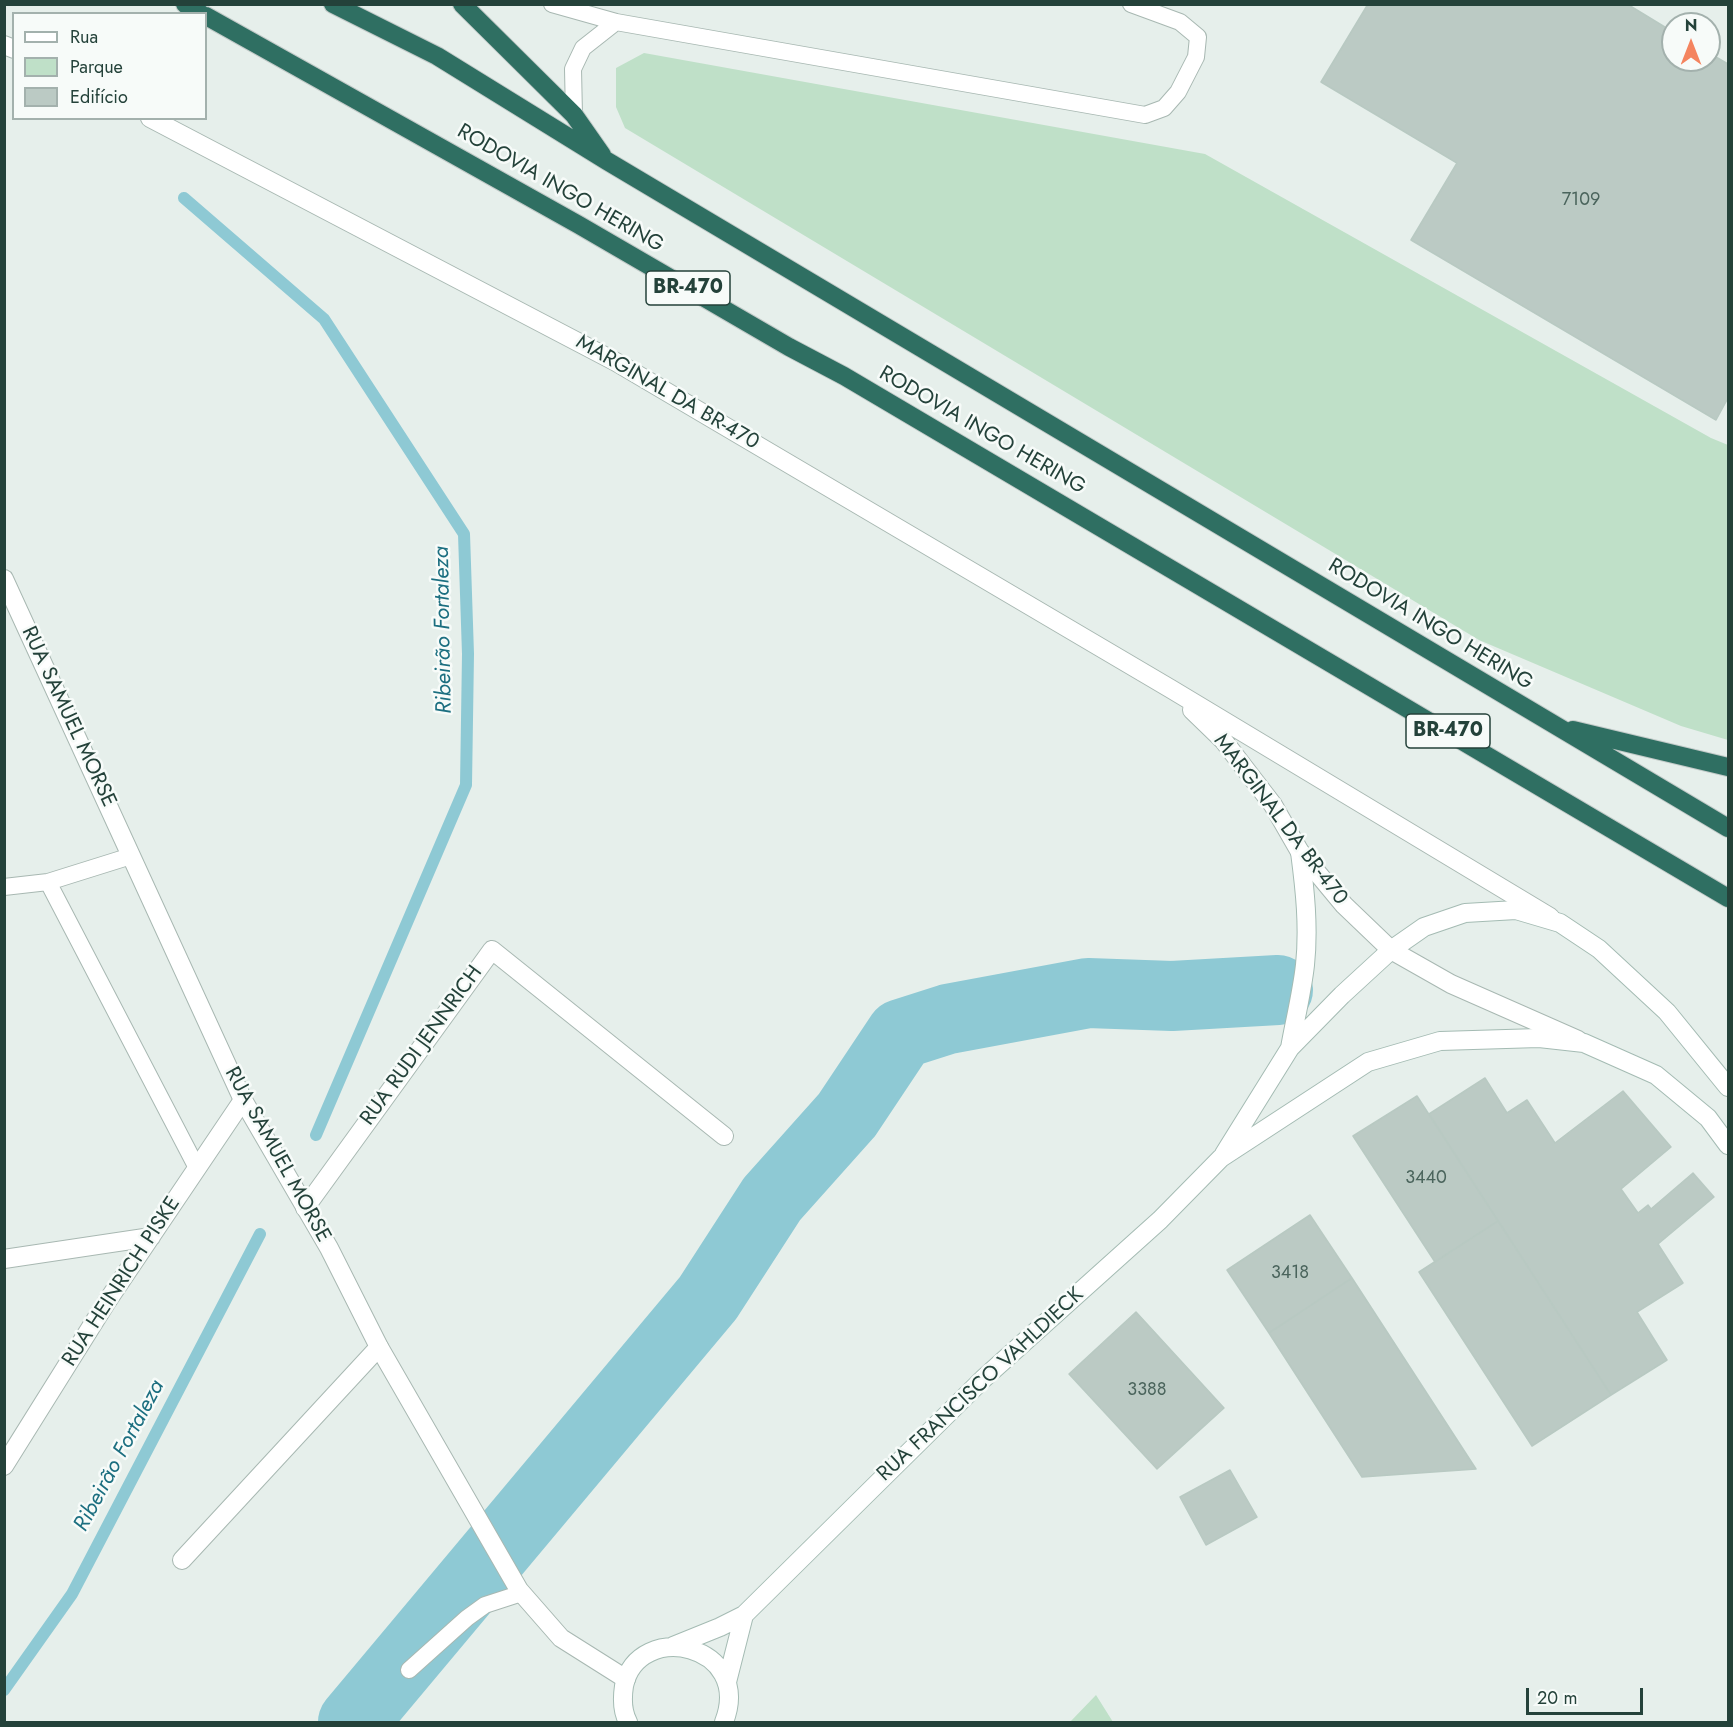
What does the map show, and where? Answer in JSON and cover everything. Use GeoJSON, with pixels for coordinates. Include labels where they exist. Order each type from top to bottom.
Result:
{"type":"FeatureCollection","features":[{"type":"Feature","properties":{"kind":"highway"},"geometry":{"type":"LineString","coordinates":[[185,4],[198,12]]}},
{"type":"Feature","properties":{"kind":"highway","name":"RODOVIA INGO HERING"},"geometry":{"type":"LineString","coordinates":[[333,4],[437,56],[607,161],[1728,828]]}},
{"type":"Feature","properties":{"kind":"highway"},"geometry":{"type":"LineString","coordinates":[[462,4],[574,115],[607,161]]}},
{"type":"Feature","properties":{"kind":"highway","name":"RODOVIA INGO HERING"},"geometry":{"type":"LineString","coordinates":[[207,17],[559,213],[789,347],[854,382],[1728,898]]}},
{"type":"Feature","properties":{"kind":"highway"},"geometry":{"type":"LineString","coordinates":[[1557,726],[1728,767]]}},
{"type":"Feature","properties":{"kind":"street","name":"MARGINAL DA BR-470"},"geometry":{"type":"LineString","coordinates":[[154,120],[616,362],[1171,689],[1560,923]]}},
{"type":"Feature","properties":{"kind":"street","name":"RUA SAMUEL MORSE"},"geometry":{"type":"LineString","coordinates":[[4,579],[243,1100],[329,1248],[379,1347],[466,1501],[520,1592],[561,1638],[626,1679]]}},
{"type":"Feature","properties":{"kind":"street","name":"MARGINAL DA BR-470"},"geometry":{"type":"LineString","coordinates":[[1171,689],[1223,740],[1273,804],[1300,852],[1344,905],[1390,950],[1452,984],[1584,1043]]}},
{"type":"Feature","properties":{"kind":"street"},"geometry":{"type":"LineString","coordinates":[[1290,1048],[1305,966],[1306,903],[1300,852]]}},
{"type":"Feature","properties":{"kind":"street","name":"RUA FRANCISCO VAHLDIECK"},"geometry":{"type":"LineString","coordinates":[[1221,1158],[1290,1048],[1342,995],[1390,950],[1424,927],[1465,913],[1516,910],[1560,923],[1599,949],[1667,1012],[1728,1087]]}},
{"type":"Feature","properties":{"kind":"street","name":"RUA RUDI JENNRICH"},"geometry":{"type":"LineString","coordinates":[[305,1208],[492,950],[724,1136]]}},
{"type":"Feature","properties":{"kind":"street","name":"RUA FRANCISCO VAHLDIECK"},"geometry":{"type":"LineString","coordinates":[[626,1679],[637,1662],[654,1651],[720,1628],[744,1615],[983,1379],[1160,1220],[1221,1158],[1368,1062],[1440,1041],[1539,1038],[1584,1043],[1656,1075],[1708,1118],[1728,1145]]}},
{"type":"Feature","properties":{"kind":"street","name":"RUA HEINRICH PISKE"},"geometry":{"type":"LineString","coordinates":[[4,1466],[106,1303],[243,1100]]}},
{"type":"Feature","properties":{"kind":"street"},"geometry":{"type":"LineString","coordinates":[[4,1259],[150,1237]]}},
{"type":"Feature","properties":{"kind":"street"},"geometry":{"type":"LineString","coordinates":[[182,1560],[379,1347]]}},
{"type":"Feature","properties":{"kind":"street"},"geometry":{"type":"LineString","coordinates":[[727,1683],[744,1615]]}},
{"type":"Feature","properties":{"kind":"street"},"geometry":{"type":"LineString","coordinates":[[673,1646],[693,1649],[710,1659],[720,1670],[727,1683],[729,1697],[728,1712],[724,1722]]}},
{"type":"Feature","properties":{"kind":"street"},"geometry":{"type":"LineString","coordinates":[[621,1720],[626,1679]]}},
{"type":"Feature","properties":{"kind":"lane"},"geometry":{"type":"LineString","coordinates":[[552,4],[616,22],[1144,115],[1164,108],[1178,92],[1196,57],[1198,37],[1180,22],[1131,4]]}},
{"type":"Feature","properties":{"kind":"lane"},"geometry":{"type":"LineString","coordinates":[[574,115],[573,69],[583,48],[616,22]]}},
{"type":"Feature","properties":{"kind":"lane"},"geometry":{"type":"LineString","coordinates":[[4,887],[48,882],[131,856]]}},
{"type":"Feature","properties":{"kind":"lane"},"geometry":{"type":"LineString","coordinates":[[48,882],[197,1168]]}},
{"type":"Feature","properties":{"kind":"lane"},"geometry":{"type":"LineString","coordinates":[[409,1670],[467,1618],[485,1605],[520,1592]]}},
{"type":"Feature","properties":{"kind":"green space"},"geometry":{"type":"Polygon","coordinates":[[[644,53],[1205,154],[1711,438],[1728,445],[1728,740],[1681,726],[1479,640],[625,128],[616,107],[616,68],[644,53]]]}},
{"type":"Feature","properties":{"kind":"green space"},"geometry":{"type":"Polygon","coordinates":[[[1096,1695],[1113,1722],[1070,1722],[1096,1695]]]}},
{"type":"Feature","properties":{"kind":"building"},"geometry":{"type":"Polygon","coordinates":[[[1368,4],[1627,4],[1661,25],[1661,72],[1721,72],[1721,60],[1728,64],[1728,398],[1716,420],[1411,240],[1457,163],[1321,82],[1368,4]]]}},
{"type":"Feature","properties":{"kind":"building"},"geometry":{"type":"Polygon","coordinates":[[[1485,1078],[1507,1113],[1527,1100],[1555,1143],[1623,1091],[1671,1147],[1621,1189],[1638,1213],[1648,1205],[1651,1209],[1693,1173],[1714,1197],[1658,1244],[1683,1283],[1637,1312],[1667,1360],[1611,1395],[1429,1114],[1485,1078]]]}},
{"type":"Feature","properties":{"kind":"building"},"geometry":{"type":"Polygon","coordinates":[[[1417,1096],[1498,1221],[1435,1262],[1353,1136],[1417,1096]]]}},
{"type":"Feature","properties":{"kind":"building"},"geometry":{"type":"Polygon","coordinates":[[[1310,1215],[1352,1278],[1269,1333],[1227,1270],[1310,1215]]]}},
{"type":"Feature","properties":{"kind":"building"},"geometry":{"type":"Polygon","coordinates":[[[1498,1221],[1611,1395],[1532,1446],[1419,1272],[1498,1221]]]}},
{"type":"Feature","properties":{"kind":"building"},"geometry":{"type":"Polygon","coordinates":[[[1352,1278],[1476,1469],[1362,1477],[1269,1333],[1352,1278]]]}},
{"type":"Feature","properties":{"kind":"building"},"geometry":{"type":"Polygon","coordinates":[[[1136,1312],[1224,1408],[1157,1469],[1069,1374],[1136,1312]]]}},
{"type":"Feature","properties":{"kind":"building"},"geometry":{"type":"Polygon","coordinates":[[[1230,1470],[1257,1517],[1206,1545],[1180,1497],[1230,1470]]]}},
{"type":"Feature","properties":{"kind":"waterway","name":"Ribeirão Fortaleza"},"geometry":{"type":"LineString","coordinates":[[184,198],[324,319],[464,534],[468,654],[466,785],[316,1135]]}},
{"type":"Feature","properties":{"kind":"waterway"},"geometry":{"type":"LineString","coordinates":[[353,1722],[708,1298],[772,1199],[847,1115],[901,1034],[948,1019],[1088,993],[1172,996],[1278,990]]}},
{"type":"Feature","properties":{"kind":"waterway","name":"Ribeirão Fortaleza"},"geometry":{"type":"LineString","coordinates":[[4,1690],[72,1594],[260,1234]]}}]}
